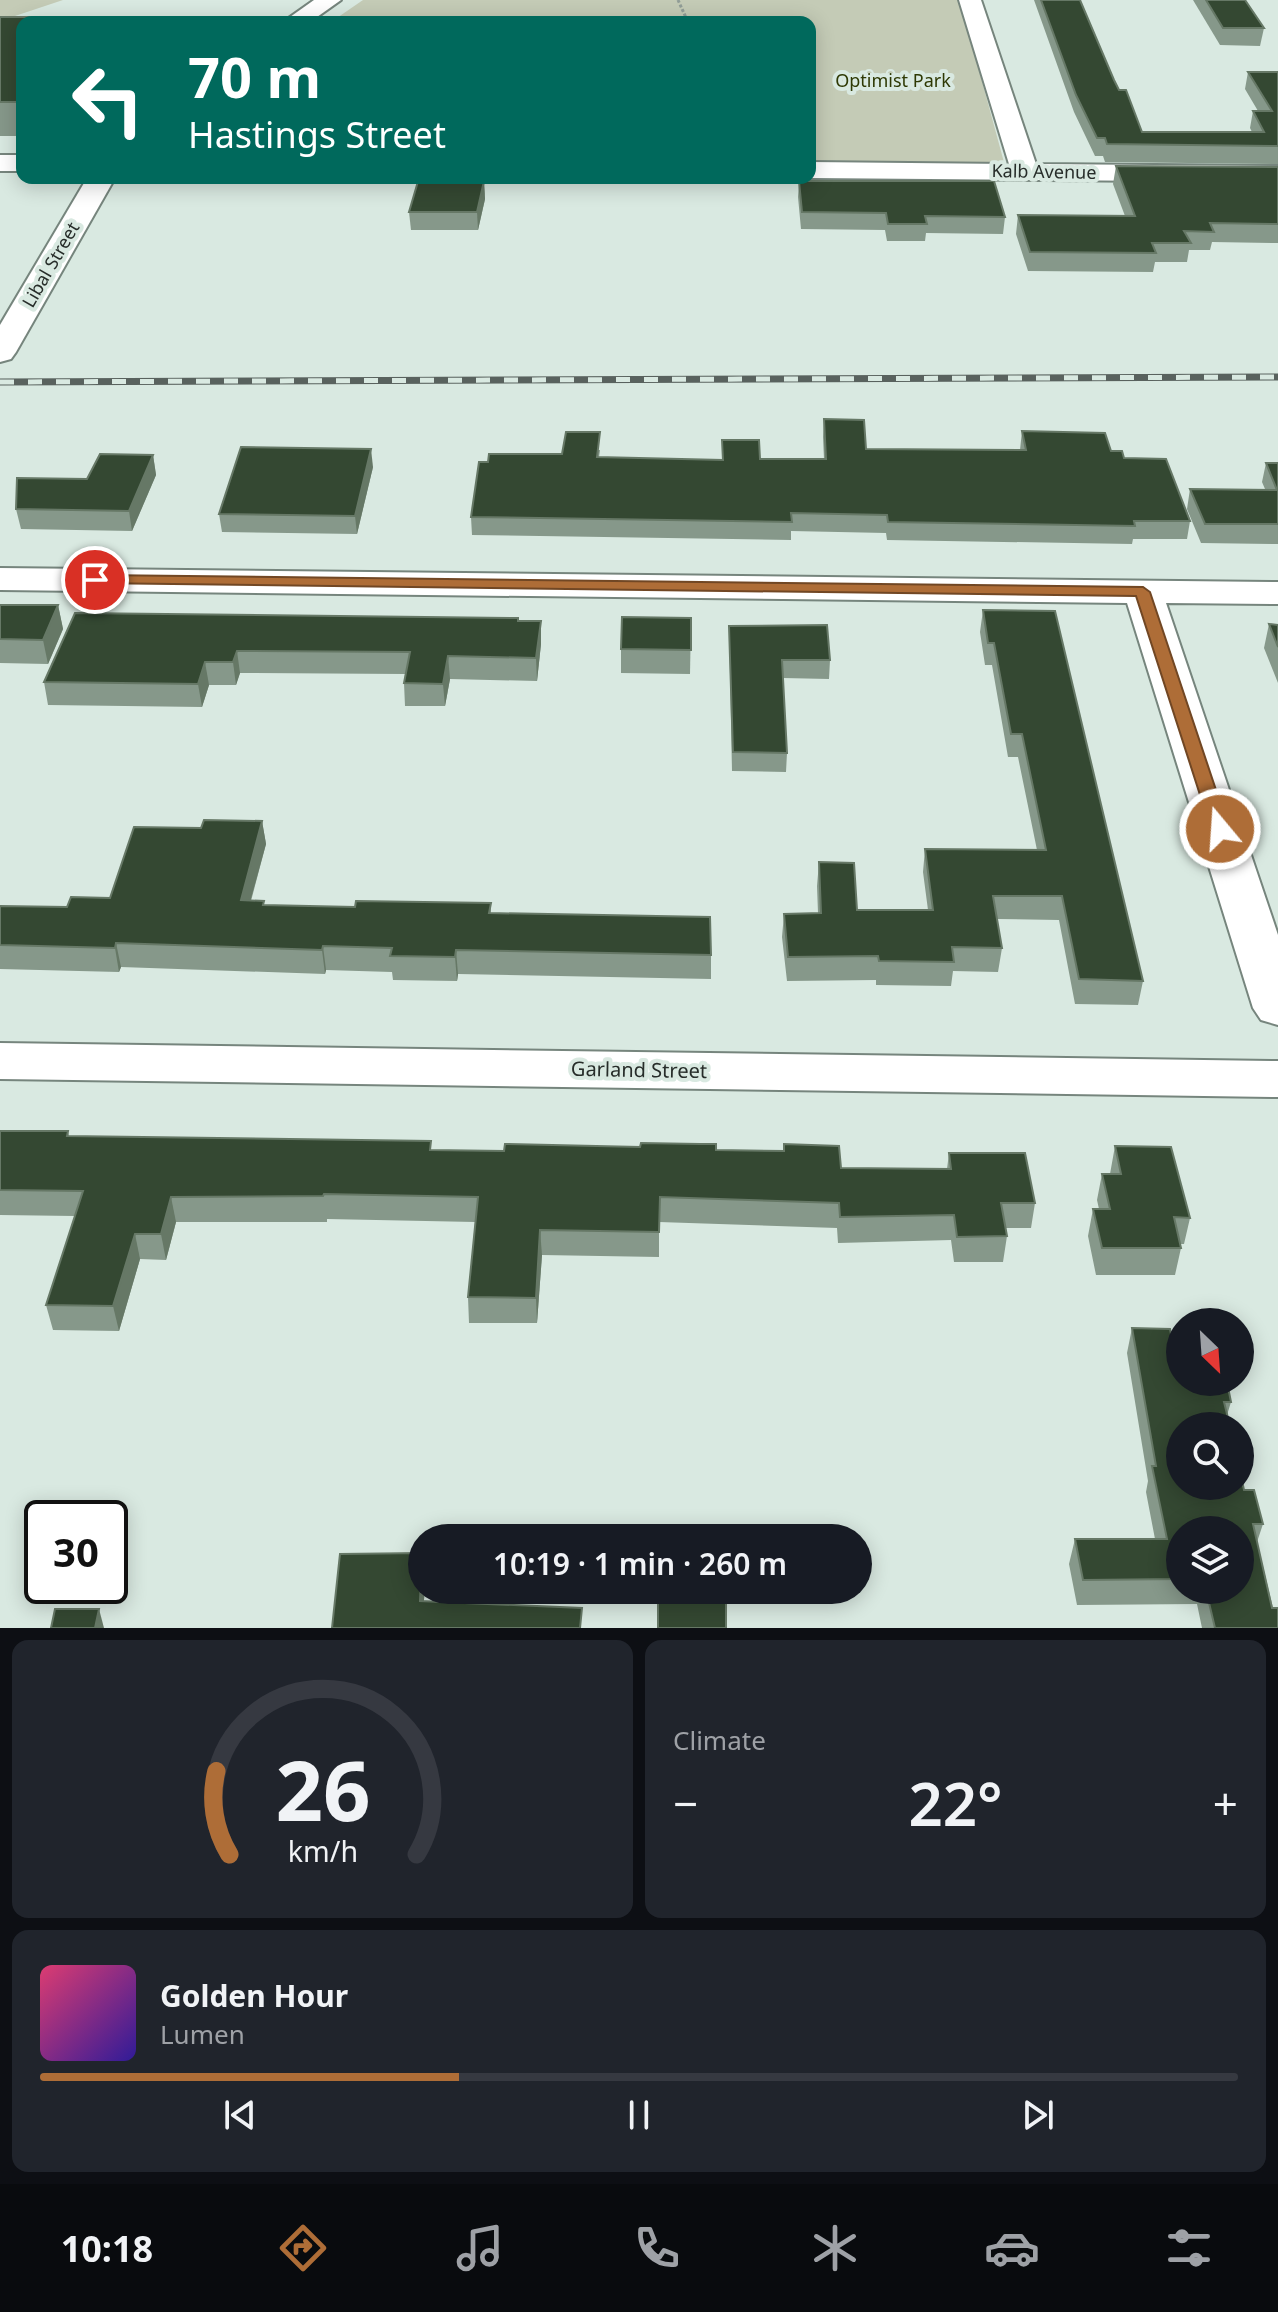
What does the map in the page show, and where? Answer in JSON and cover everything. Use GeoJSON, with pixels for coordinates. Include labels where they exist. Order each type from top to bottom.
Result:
{"type":"FeatureCollection","features":[{"type":"Feature","properties":{"kind":"street"},"geometry":{"type":"LineString","coordinates":[[304,16],[330,0]]}},
{"type":"Feature","properties":{"kind":"street"},"geometry":{"type":"LineString","coordinates":[[970,0],[1025,171]]}},
{"type":"Feature","properties":{"kind":"street","name":"Kalb Avenue"},"geometry":{"type":"LineString","coordinates":[[816,170],[1278,174]]}},
{"type":"Feature","properties":{"kind":"street","name":"Libal Street"},"geometry":{"type":"LineString","coordinates":[[0,352],[98,184]]}},
{"type":"Feature","properties":{"kind":"street"},"geometry":{"type":"LineString","coordinates":[[0,579],[1278,593]]}},
{"type":"Feature","properties":{"kind":"street"},"geometry":{"type":"LineString","coordinates":[[1143,592],[1278,1008]]}},
{"type":"Feature","properties":{"kind":"street","name":"Garland Street"},"geometry":{"type":"LineString","coordinates":[[0,1061],[1278,1079]]}},
{"type":"Feature","properties":{"kind":"green space"},"geometry":{"type":"Polygon","coordinates":[[[0,0],[63,0],[0,21],[0,0]]]}},
{"type":"Feature","properties":{"kind":"green space","name":"Optimist Park"},"geometry":{"type":"Polygon","coordinates":[[[363,0],[960,0],[1005,166],[816,164],[816,16],[340,16],[363,0]]]}},
{"type":"Feature","properties":{"kind":"building"},"geometry":{"type":"Polygon","coordinates":[[[1041,0],[1080,0],[1119,90],[1126,90],[1142,132],[1264,132],[1253,111],[1272,111],[1248,72],[1278,72],[1278,146],[1107,144],[1105,138],[1097,138],[1076,95],[1041,0]]]}},
{"type":"Feature","properties":{"kind":"building"},"geometry":{"type":"Polygon","coordinates":[[[1206,0],[1245,0],[1264,28],[1223,28],[1206,0]]]}},
{"type":"Feature","properties":{"kind":"building"},"geometry":{"type":"Polygon","coordinates":[[[0,17],[16,17],[16,102],[0,102],[0,17]]]}},
{"type":"Feature","properties":{"kind":"building"},"geometry":{"type":"Polygon","coordinates":[[[1116,166],[1278,167],[1278,224],[1210,223],[1214,232],[1184,231],[1191,243],[1152,243],[1156,253],[1030,252],[1018,215],[1135,216],[1116,166]]]}},
{"type":"Feature","properties":{"kind":"building"},"geometry":{"type":"Polygon","coordinates":[[[816,181],[994,181],[1005,217],[925,216],[927,224],[888,224],[886,213],[802,212],[799,184],[816,184],[816,181]]]}},
{"type":"Feature","properties":{"kind":"building"},"geometry":{"type":"Polygon","coordinates":[[[417,184],[483,184],[477,212],[409,212],[417,184]]]}},
{"type":"Feature","properties":{"kind":"building"},"geometry":{"type":"Polygon","coordinates":[[[824,419],[864,420],[866,449],[1026,450],[1022,431],[1105,433],[1111,451],[1122,451],[1124,458],[1166,459],[1190,521],[1134,521],[1135,526],[888,522],[887,515],[791,513],[792,522],[471,517],[479,462],[488,462],[489,454],[562,454],[566,432],[600,432],[597,457],[723,460],[722,440],[759,440],[760,459],[826,459],[824,419]]]}},
{"type":"Feature","properties":{"kind":"building"},"geometry":{"type":"Polygon","coordinates":[[[241,447],[371,449],[355,516],[219,514],[241,447]]]}},
{"type":"Feature","properties":{"kind":"building"},"geometry":{"type":"Polygon","coordinates":[[[100,454],[153,455],[129,511],[16,509],[17,478],[87,479],[100,454]]]}},
{"type":"Feature","properties":{"kind":"building"},"geometry":{"type":"Polygon","coordinates":[[[1266,463],[1278,463],[1278,524],[1205,524],[1190,489],[1277,490],[1266,463]]]}},
{"type":"Feature","properties":{"kind":"building"},"geometry":{"type":"Polygon","coordinates":[[[0,605],[58,605],[43,640],[0,639],[0,605]]]}},
{"type":"Feature","properties":{"kind":"building"},"geometry":{"type":"Polygon","coordinates":[[[983,610],[1055,611],[1143,981],[1079,979],[1062,896],[993,896],[1002,948],[952,947],[954,962],[879,961],[878,956],[788,957],[784,914],[821,913],[819,862],[854,863],[857,910],[933,910],[925,849],[1046,850],[1022,734],[1011,734],[994,643],[988,643],[983,610]]]}},
{"type":"Feature","properties":{"kind":"building"},"geometry":{"type":"Polygon","coordinates":[[[75,613],[518,618],[518,621],[541,621],[536,658],[448,656],[443,684],[404,683],[410,652],[237,651],[233,662],[205,662],[198,684],[44,682],[75,613]]]}},
{"type":"Feature","properties":{"kind":"building"},"geometry":{"type":"Polygon","coordinates":[[[622,617],[691,618],[691,650],[621,649],[622,617]]]}},
{"type":"Feature","properties":{"kind":"building"},"geometry":{"type":"Polygon","coordinates":[[[1269,624],[1278,625],[1278,647],[1269,624]]]}},
{"type":"Feature","properties":{"kind":"building"},"geometry":{"type":"Polygon","coordinates":[[[827,625],[830,660],[782,660],[787,753],[733,752],[729,626],[827,625]]]}},
{"type":"Feature","properties":{"kind":"building"},"geometry":{"type":"Polygon","coordinates":[[[204,820],[262,821],[241,900],[264,901],[263,905],[355,907],[356,901],[491,903],[489,913],[710,917],[711,955],[456,950],[455,957],[390,956],[392,948],[323,946],[322,950],[116,943],[115,948],[0,945],[0,906],[67,907],[71,897],[110,898],[134,827],[201,828],[204,820]]]}},
{"type":"Feature","properties":{"kind":"building"},"geometry":{"type":"Polygon","coordinates":[[[0,1131],[68,1131],[67,1136],[431,1141],[430,1150],[504,1151],[505,1144],[640,1147],[641,1143],[716,1144],[716,1150],[784,1151],[784,1144],[839,1146],[841,1168],[951,1169],[949,1153],[1025,1153],[1035,1203],[1001,1203],[1007,1236],[957,1237],[954,1215],[840,1217],[839,1203],[660,1197],[659,1232],[540,1230],[536,1298],[468,1297],[478,1197],[324,1194],[171,1197],[161,1234],[135,1234],[113,1306],[46,1305],[83,1191],[0,1190],[0,1131]]]}},
{"type":"Feature","properties":{"kind":"building"},"geometry":{"type":"Polygon","coordinates":[[[1115,1146],[1171,1147],[1190,1218],[1174,1217],[1181,1248],[1102,1248],[1093,1209],[1110,1209],[1102,1174],[1121,1174],[1115,1146]]]}},
{"type":"Feature","properties":{"kind":"building"},"geometry":{"type":"Polygon","coordinates":[[[1132,1328],[1166,1329],[1166,1396],[1230,1396],[1231,1402],[1224,1402],[1226,1412],[1166,1412],[1166,1500],[1254,1500],[1254,1490],[1263,1524],[1254,1524],[1254,1516],[1166,1516],[1166,1534],[1152,1466],[1156,1466],[1132,1328]]]}},
{"type":"Feature","properties":{"kind":"building"},"geometry":{"type":"Polygon","coordinates":[[[1254,1528],[1272,1608],[1278,1608],[1278,1628],[1215,1628],[1209,1604],[1254,1604],[1254,1528]]]}},
{"type":"Feature","properties":{"kind":"building"},"geometry":{"type":"Polygon","coordinates":[[[1075,1539],[1166,1539],[1166,1579],[1083,1580],[1075,1539]]]}},
{"type":"Feature","properties":{"kind":"building"},"geometry":{"type":"Polygon","coordinates":[[[408,1553],[408,1604],[582,1608],[580,1628],[332,1628],[340,1554],[408,1553]]]}},
{"type":"Feature","properties":{"kind":"building"},"geometry":{"type":"Polygon","coordinates":[[[658,1604],[726,1604],[726,1628],[658,1628],[658,1604]]]}},
{"type":"Feature","properties":{"kind":"building"},"geometry":{"type":"Polygon","coordinates":[[[55,1609],[99,1609],[95,1628],[51,1628],[55,1609]]]}},
{"type":"Feature","properties":{"kind":"railway"},"geometry":{"type":"LineString","coordinates":[[0,382],[1278,377]]}},
{"type":"Feature","properties":{"kind":"route"},"geometry":{"type":"LineString","coordinates":[[95,580],[1143,592],[1220,829]]}}]}
